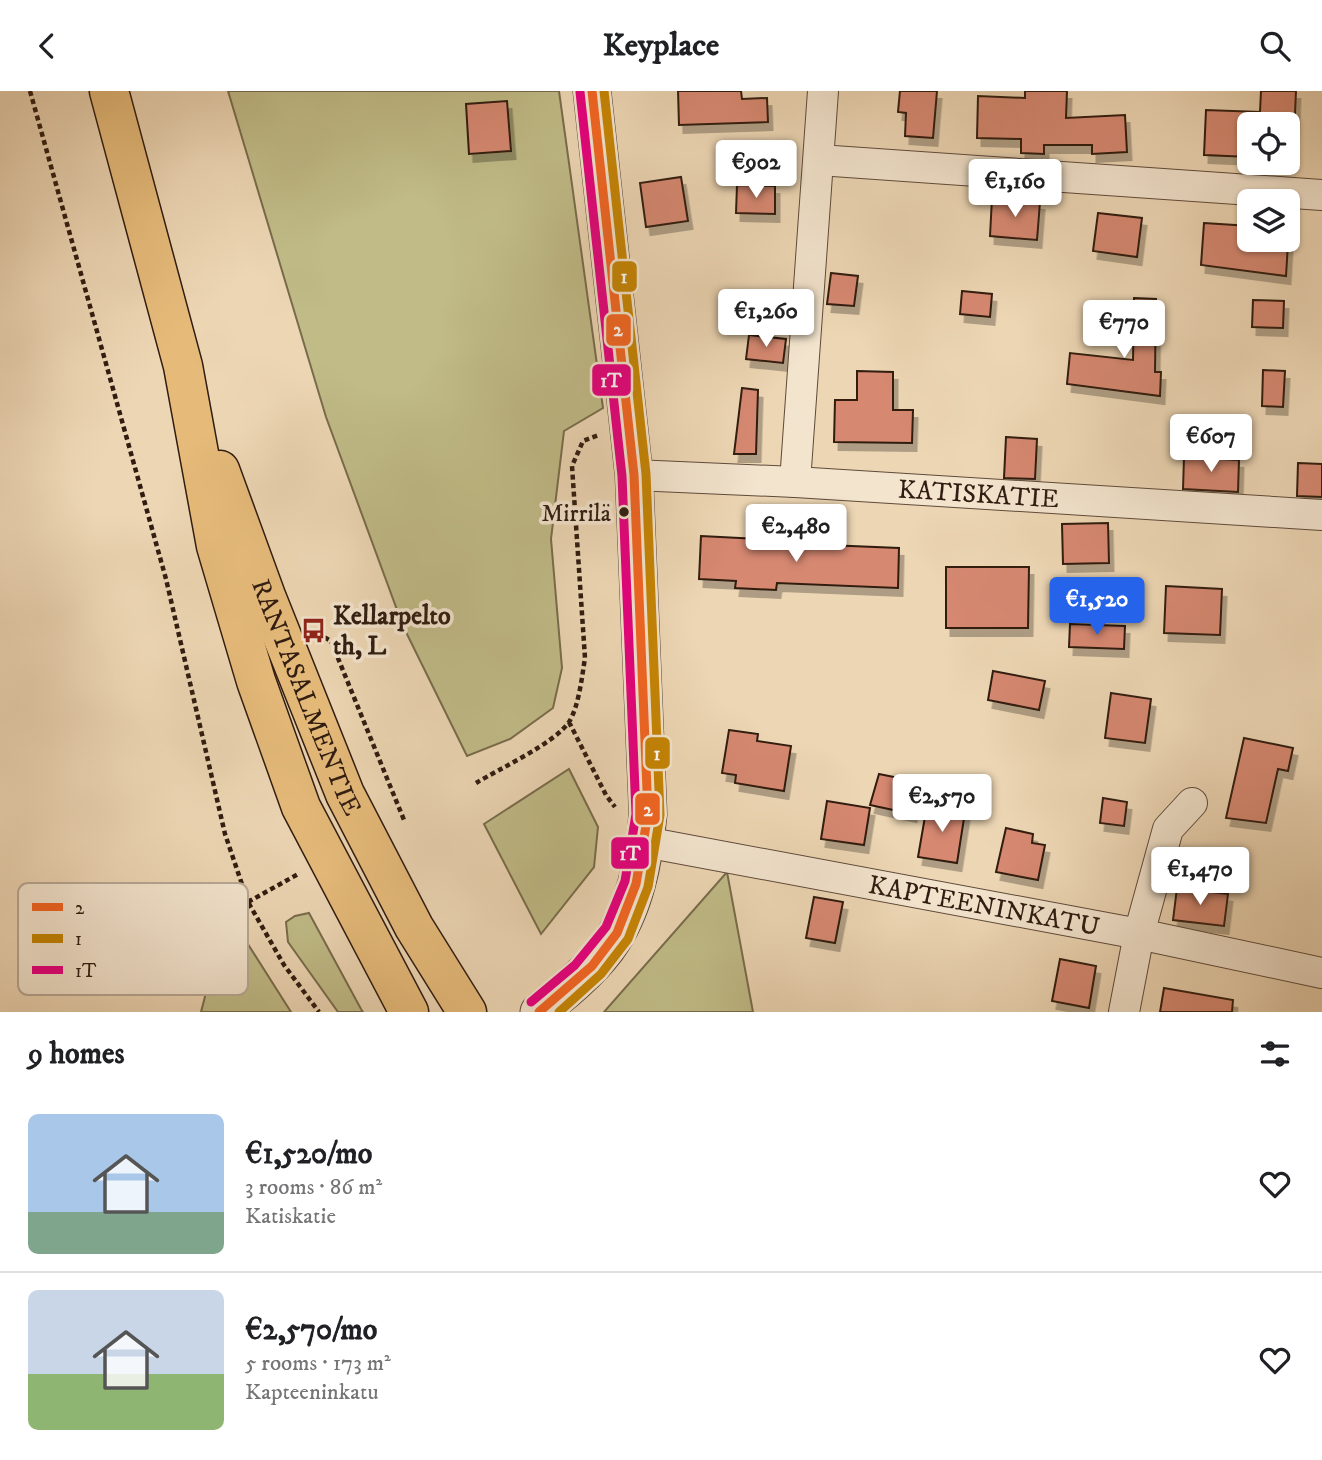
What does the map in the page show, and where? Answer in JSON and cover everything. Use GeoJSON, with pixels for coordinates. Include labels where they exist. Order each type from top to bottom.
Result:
{"type":"FeatureCollection","features":[{"type":"Feature","properties":{"kind":"highway","name":"RANTASALMENTIE"},"geometry":{"type":"LineString","coordinates":[[109,91],[183,366],[216,546],[256,681],[301,807],[409,1012]]}},
{"type":"Feature","properties":{"kind":"highway","name":"RANTASALMENTIE"},"geometry":{"type":"LineString","coordinates":[[183,366],[266,596],[345,795],[414,926],[467,1012]]}},
{"type":"Feature","properties":{"kind":"street"},"geometry":{"type":"LineString","coordinates":[[545,1010],[608,946],[628,909],[636,887],[648,814],[634,475],[592,91]]}},
{"type":"Feature","properties":{"kind":"street"},"geometry":{"type":"LineString","coordinates":[[795,482],[823,91]]}},
{"type":"Feature","properties":{"kind":"street"},"geometry":{"type":"LineString","coordinates":[[819,160],[1322,195]]}},
{"type":"Feature","properties":{"kind":"street","name":"KATISKATIE"},"geometry":{"type":"LineString","coordinates":[[634,475],[795,482],[1322,515]]}},
{"type":"Feature","properties":{"kind":"street"},"geometry":{"type":"LineString","coordinates":[[1124,1012],[1139,934],[1168,829],[1192,803]]}},
{"type":"Feature","properties":{"kind":"street","name":"KAPTEENINKATU"},"geometry":{"type":"LineString","coordinates":[[645,842],[1139,934],[1322,973]]}},
{"type":"Feature","properties":{"kind":"path"},"geometry":{"type":"LineString","coordinates":[[30,91],[166,579],[225,834],[242,883]]}},
{"type":"Feature","properties":{"kind":"path"},"geometry":{"type":"LineString","coordinates":[[476,783],[527,754],[569,722],[580,689],[585,657],[572,466],[583,441],[609,432],[629,430]]}},
{"type":"Feature","properties":{"kind":"path"},"geometry":{"type":"LineString","coordinates":[[313,630],[331,641],[404,820]]}},
{"type":"Feature","properties":{"kind":"path"},"geometry":{"type":"LineString","coordinates":[[308,869],[248,902],[284,965],[319,1012]]}},
{"type":"Feature","properties":{"kind":"shaded area"},"geometry":{"type":"Polygon","coordinates":[[[228,91],[559,91],[603,408],[564,431],[551,539],[562,668],[553,708],[510,739],[467,756],[403,626],[326,417],[228,91]]]}},
{"type":"Feature","properties":{"kind":"shaded area"},"geometry":{"type":"Polygon","coordinates":[[[569,769],[598,827],[594,867],[541,934],[484,824],[569,769]]]}},
{"type":"Feature","properties":{"kind":"shaded area"},"geometry":{"type":"Polygon","coordinates":[[[727,872],[753,1012],[604,1012],[727,872]]]}},
{"type":"Feature","properties":{"kind":"shaded area"},"geometry":{"type":"Polygon","coordinates":[[[309,913],[363,1012],[338,1012],[288,942],[286,922],[295,916],[309,913]]]}},
{"type":"Feature","properties":{"kind":"shaded area"},"geometry":{"type":"Polygon","coordinates":[[[248,944],[291,1012],[201,1012],[205,995],[248,995],[248,944]]]}},
{"type":"Feature","properties":{"kind":"building"},"geometry":{"type":"Polygon","coordinates":[[[678,91],[741,91],[742,99],[767,98],[768,122],[679,125],[678,91]]]}},
{"type":"Feature","properties":{"kind":"building"},"geometry":{"type":"Polygon","coordinates":[[[900,91],[937,91],[933,138],[905,136],[906,113],[898,112],[900,91]]]}},
{"type":"Feature","properties":{"kind":"building"},"geometry":{"type":"Polygon","coordinates":[[[1025,91],[1067,91],[1066,118],[1125,115],[1127,152],[1092,154],[1092,145],[1044,145],[1044,154],[1021,153],[1021,139],[977,138],[978,96],[1025,98],[1025,91]]]}},
{"type":"Feature","properties":{"kind":"building"},"geometry":{"type":"Polygon","coordinates":[[[1261,91],[1296,91],[1295,112],[1260,112],[1261,91]]]}},
{"type":"Feature","properties":{"kind":"building"},"geometry":{"type":"Polygon","coordinates":[[[507,101],[511,151],[469,154],[466,104],[507,101]]]}},
{"type":"Feature","properties":{"kind":"building"},"geometry":{"type":"Polygon","coordinates":[[[1206,110],[1260,112],[1237,112],[1237,156],[1204,155],[1206,110]]]}},
{"type":"Feature","properties":{"kind":"building"},"geometry":{"type":"Polygon","coordinates":[[[681,177],[688,221],[646,227],[640,183],[681,177]]]}},
{"type":"Feature","properties":{"kind":"building"},"geometry":{"type":"Polygon","coordinates":[[[737,185],[775,186],[775,214],[736,213],[737,185]]]}},
{"type":"Feature","properties":{"kind":"building"},"geometry":{"type":"Polygon","coordinates":[[[992,198],[1040,202],[1037,240],[990,236],[992,198]]]}},
{"type":"Feature","properties":{"kind":"building"},"geometry":{"type":"Polygon","coordinates":[[[1098,213],[1142,218],[1137,257],[1093,251],[1098,213]]]}},
{"type":"Feature","properties":{"kind":"building"},"geometry":{"type":"Polygon","coordinates":[[[1204,223],[1237,225],[1237,252],[1287,252],[1286,276],[1201,265],[1204,223]]]}},
{"type":"Feature","properties":{"kind":"building"},"geometry":{"type":"Polygon","coordinates":[[[831,273],[858,276],[854,306],[827,304],[831,273]]]}},
{"type":"Feature","properties":{"kind":"building"},"geometry":{"type":"Polygon","coordinates":[[[962,291],[992,294],[990,317],[960,314],[962,291]]]}},
{"type":"Feature","properties":{"kind":"building"},"geometry":{"type":"Polygon","coordinates":[[[1134,298],[1156,299],[1155,372],[1161,372],[1160,396],[1067,384],[1070,353],[1133,360],[1134,298]]]}},
{"type":"Feature","properties":{"kind":"building"},"geometry":{"type":"Polygon","coordinates":[[[1253,300],[1284,301],[1283,328],[1252,327],[1253,300]]]}},
{"type":"Feature","properties":{"kind":"building"},"geometry":{"type":"Polygon","coordinates":[[[749,335],[786,339],[783,363],[746,359],[749,335]]]}},
{"type":"Feature","properties":{"kind":"building"},"geometry":{"type":"Polygon","coordinates":[[[1263,370],[1285,371],[1283,407],[1262,406],[1263,370]]]}},
{"type":"Feature","properties":{"kind":"building"},"geometry":{"type":"Polygon","coordinates":[[[857,371],[893,372],[893,410],[913,410],[912,443],[834,442],[835,400],[857,400],[857,371]]]}},
{"type":"Feature","properties":{"kind":"building"},"geometry":{"type":"Polygon","coordinates":[[[742,388],[758,390],[756,454],[734,454],[742,388]]]}},
{"type":"Feature","properties":{"kind":"building"},"geometry":{"type":"Polygon","coordinates":[[[1006,437],[1037,439],[1035,479],[1004,478],[1006,437]]]}},
{"type":"Feature","properties":{"kind":"building"},"geometry":{"type":"Polygon","coordinates":[[[1184,457],[1239,460],[1238,492],[1183,489],[1184,457]]]}},
{"type":"Feature","properties":{"kind":"building"},"geometry":{"type":"Polygon","coordinates":[[[1298,463],[1322,464],[1322,497],[1297,496],[1298,463]]]}},
{"type":"Feature","properties":{"kind":"building"},"geometry":{"type":"Polygon","coordinates":[[[1108,523],[1109,563],[1063,564],[1062,524],[1108,523]]]}},
{"type":"Feature","properties":{"kind":"building"},"geometry":{"type":"Polygon","coordinates":[[[701,536],[779,540],[778,543],[899,548],[898,588],[777,583],[776,590],[735,588],[736,581],[699,579],[701,536]]]}},
{"type":"Feature","properties":{"kind":"building"},"geometry":{"type":"Polygon","coordinates":[[[946,567],[1029,567],[1028,628],[946,628],[946,567]]]}},
{"type":"Feature","properties":{"kind":"building"},"geometry":{"type":"Polygon","coordinates":[[[1166,586],[1222,589],[1220,635],[1164,633],[1166,586]]]}},
{"type":"Feature","properties":{"kind":"building"},"geometry":{"type":"Polygon","coordinates":[[[1070,624],[1125,626],[1124,649],[1069,647],[1070,624]]]}},
{"type":"Feature","properties":{"kind":"building"},"geometry":{"type":"Polygon","coordinates":[[[993,671],[1045,681],[1039,710],[988,700],[993,671]]]}},
{"type":"Feature","properties":{"kind":"building"},"geometry":{"type":"Polygon","coordinates":[[[1111,693],[1151,699],[1145,743],[1105,738],[1111,693]]]}},
{"type":"Feature","properties":{"kind":"building"},"geometry":{"type":"Polygon","coordinates":[[[729,730],[758,734],[757,741],[791,746],[784,791],[735,783],[736,775],[722,773],[729,730]]]}},
{"type":"Feature","properties":{"kind":"building"},"geometry":{"type":"Polygon","coordinates":[[[1244,738],[1293,748],[1288,771],[1278,769],[1266,823],[1226,818],[1244,738]]]}},
{"type":"Feature","properties":{"kind":"building"},"geometry":{"type":"Polygon","coordinates":[[[879,774],[919,782],[912,814],[870,805],[879,774]]]}},
{"type":"Feature","properties":{"kind":"building"},"geometry":{"type":"Polygon","coordinates":[[[1103,798],[1127,802],[1124,826],[1100,823],[1103,798]]]}},
{"type":"Feature","properties":{"kind":"building"},"geometry":{"type":"Polygon","coordinates":[[[827,801],[870,808],[864,845],[821,839],[827,801]]]}},
{"type":"Feature","properties":{"kind":"building"},"geometry":{"type":"Polygon","coordinates":[[[927,805],[965,812],[957,863],[918,857],[927,805]]]}},
{"type":"Feature","properties":{"kind":"building"},"geometry":{"type":"Polygon","coordinates":[[[1006,828],[1033,834],[1032,843],[1045,845],[1038,880],[996,872],[1006,828]]]}},
{"type":"Feature","properties":{"kind":"building"},"geometry":{"type":"Polygon","coordinates":[[[1177,888],[1228,894],[1224,926],[1173,920],[1177,888]]]}},
{"type":"Feature","properties":{"kind":"building"},"geometry":{"type":"Polygon","coordinates":[[[814,897],[843,902],[835,943],[806,938],[814,897]]]}},
{"type":"Feature","properties":{"kind":"building"},"geometry":{"type":"Polygon","coordinates":[[[1060,959],[1096,966],[1089,1008],[1052,1001],[1060,959]]]}},
{"type":"Feature","properties":{"kind":"building"},"geometry":{"type":"Polygon","coordinates":[[[1164,988],[1233,1000],[1232,1012],[1160,1012],[1164,988]]]}},
{"type":"Feature","properties":{"kind":"transit line","name":"2"},"geometry":{"type":"LineString","coordinates":[[539,1012],[592,966],[617,933],[636,884],[648,814],[634,475],[592,91]]}},
{"type":"Feature","properties":{"kind":"transit line","name":"1"},"geometry":{"type":"LineString","coordinates":[[559,1012],[601,974],[628,939],[648,887],[660,815],[646,474],[604,91]]}},
{"type":"Feature","properties":{"kind":"transit line","name":"1T"},"geometry":{"type":"LineString","coordinates":[[531,1002],[575,965],[606,927],[625,881],[636,814],[622,476],[580,92]]}},
{"type":"Feature","properties":{"kind":"place","name":"Mirrilä"},"geometry":{"type":"Point","coordinates":[624,512]}},
{"type":"Feature","properties":{"kind":"place","name":"Kellarpelto th, L"},"geometry":{"type":"Point","coordinates":[313,630]}}]}
